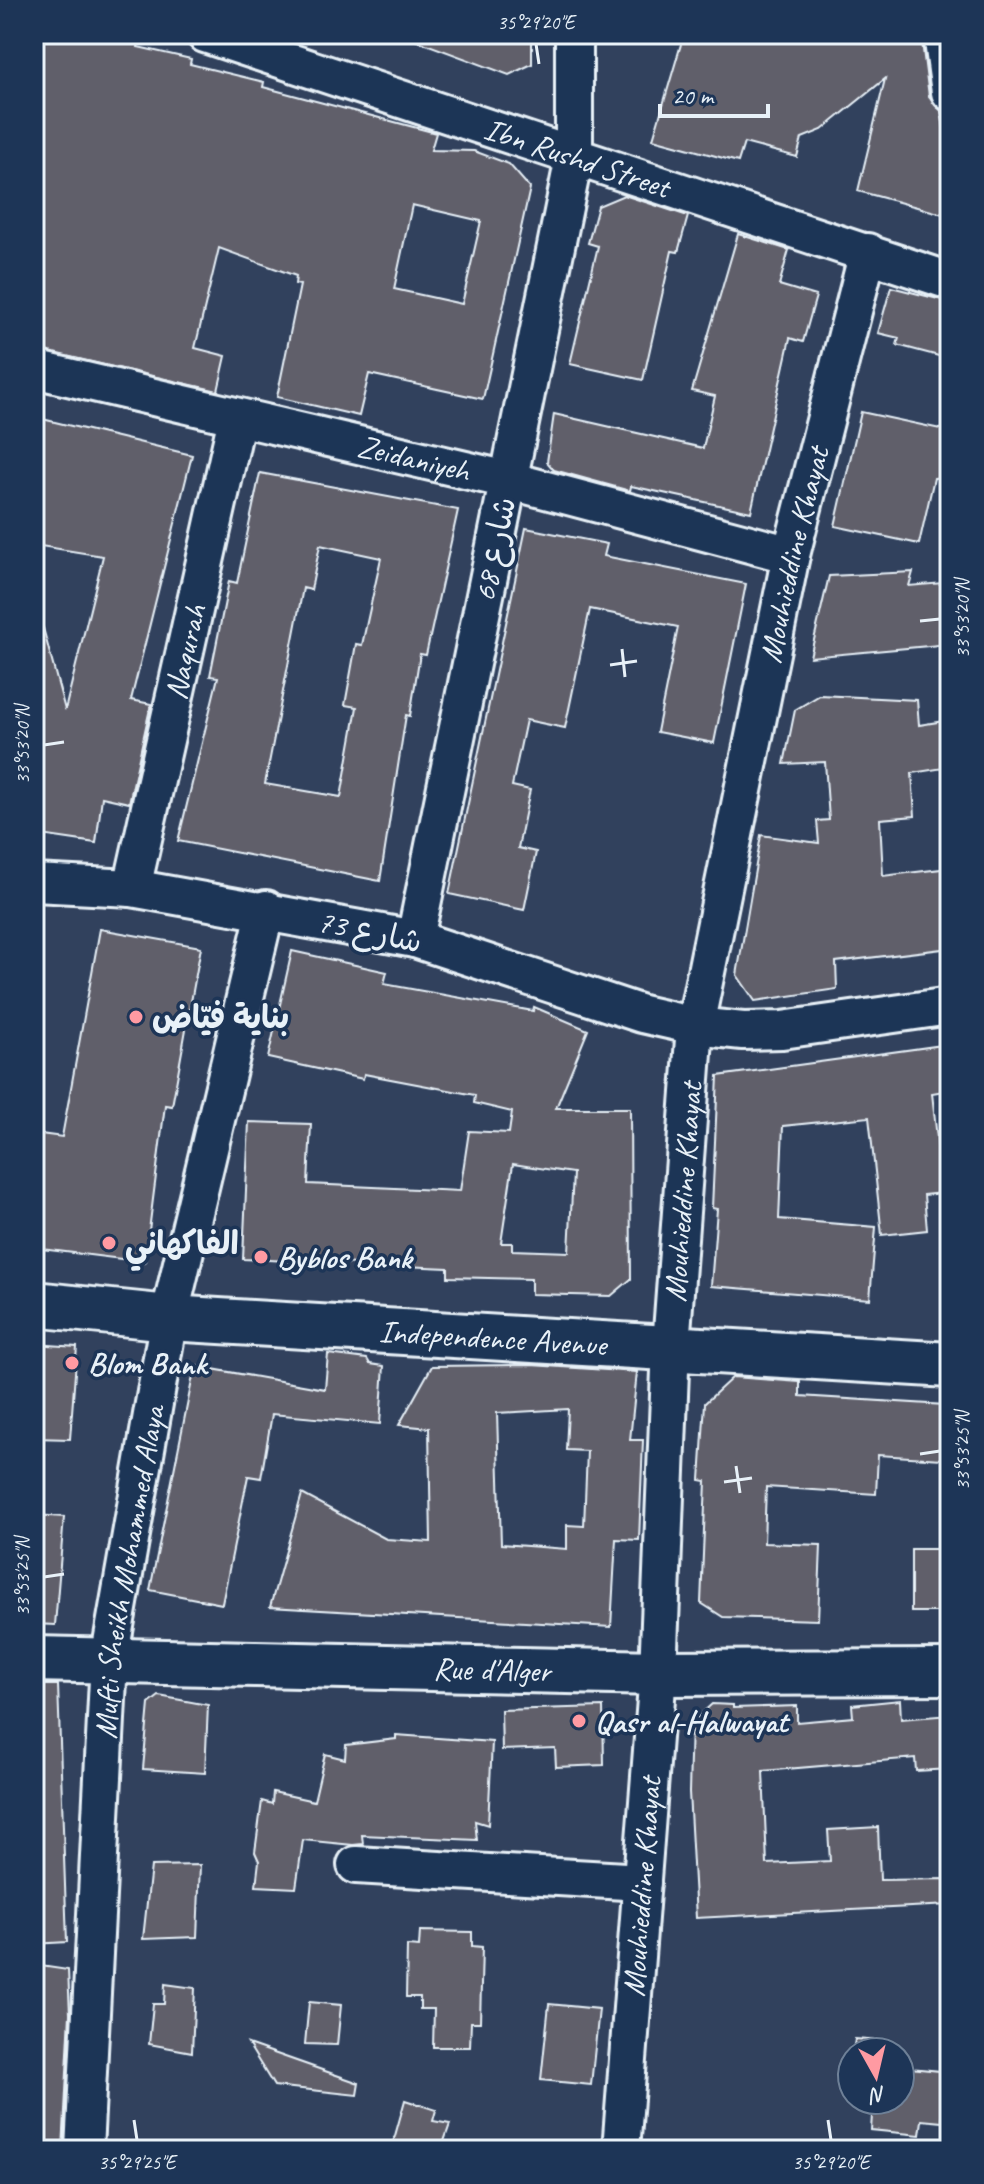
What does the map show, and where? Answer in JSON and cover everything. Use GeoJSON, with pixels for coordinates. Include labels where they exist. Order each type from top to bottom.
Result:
{"type":"FeatureCollection","features":[{"type":"Feature","properties":{"kind":"main road","name":"Independence Avenue"},"geometry":{"type":"LineString","coordinates":[[34,1304],[169,1318],[671,1345],[950,1365]]}},
{"type":"Feature","properties":{"kind":"main road","name":"Rue d'Alger"},"geometry":{"type":"LineString","coordinates":[[34,1659],[658,1673],[950,1672]]}},
{"type":"Feature","properties":{"kind":"street","name":"Ibn Rushd Street"},"geometry":{"type":"LineString","coordinates":[[205,34],[286,47],[574,158],[950,281]]}},
{"type":"Feature","properties":{"kind":"street","name":"شارع 68"},"geometry":{"type":"LineString","coordinates":[[415,939],[574,158],[574,34]]}},
{"type":"Feature","properties":{"kind":"street"},"geometry":{"type":"LineString","coordinates":[[942,34],[950,92]]}},
{"type":"Feature","properties":{"kind":"street","name":"Mouhieddine Khayat"},"geometry":{"type":"LineString","coordinates":[[621,2150],[658,1673],[671,1345],[695,1026],[791,555],[868,252]]}},
{"type":"Feature","properties":{"kind":"street","name":"Zeidaniyeh"},"geometry":{"type":"LineString","coordinates":[[34,369],[508,480],[791,555]]}},
{"type":"Feature","properties":{"kind":"street","name":"Naqurah"},"geometry":{"type":"LineString","coordinates":[[132,888],[237,418]]}},
{"type":"Feature","properties":{"kind":"street","name":"شارع 73"},"geometry":{"type":"LineString","coordinates":[[34,883],[132,888],[266,909],[415,939],[642,1014],[695,1026],[743,1031],[782,1030],[950,1006]]}},
{"type":"Feature","properties":{"kind":"street","name":"Mufti Sheikh Mohammed Alaya"},"geometry":{"type":"LineString","coordinates":[[84,2150],[109,1660],[169,1318],[266,909]]}},
{"type":"Feature","properties":{"kind":"street"},"geometry":{"type":"LineString","coordinates":[[356,1865],[642,1882]]}},
{"type":"Feature","properties":{"kind":"building"},"geometry":{"type":"Polygon","coordinates":[[[34,34],[93,34],[139,42],[138,47],[191,59],[190,64],[264,82],[263,87],[436,133],[431,150],[474,151],[509,164],[530,188],[483,399],[369,374],[359,416],[277,397],[300,285],[295,284],[296,276],[219,248],[195,348],[226,356],[218,391],[34,349],[34,34]],[[412,205],[394,289],[462,304],[481,221],[412,205]]]}},
{"type":"Feature","properties":{"kind":"building"},"geometry":{"type":"Polygon","coordinates":[[[408,34],[532,34],[532,64],[509,75],[407,37],[408,34]]]}},
{"type":"Feature","properties":{"kind":"building"},"geometry":{"type":"Polygon","coordinates":[[[684,34],[921,34],[929,96],[941,111],[944,128],[950,130],[950,216],[858,191],[885,79],[822,130],[802,138],[797,157],[744,143],[738,162],[653,139],[684,34]]]}},
{"type":"Feature","properties":{"kind":"building"},"geometry":{"type":"Polygon","coordinates":[[[624,195],[688,216],[678,252],[672,251],[643,380],[570,364],[598,246],[588,243],[598,206],[624,195]]]}},
{"type":"Feature","properties":{"kind":"building"},"geometry":{"type":"Polygon","coordinates":[[[738,234],[789,250],[779,285],[816,296],[803,342],[790,338],[751,512],[631,486],[630,491],[554,470],[547,462],[554,414],[703,448],[715,396],[692,391],[738,234]]]}},
{"type":"Feature","properties":{"kind":"building"},"geometry":{"type":"Polygon","coordinates":[[[891,287],[950,302],[950,359],[897,345],[899,338],[878,333],[891,287]]]}},
{"type":"Feature","properties":{"kind":"building"},"geometry":{"type":"Polygon","coordinates":[[[861,412],[950,431],[950,477],[934,478],[919,544],[835,526],[861,412]]]}},
{"type":"Feature","properties":{"kind":"building"},"geometry":{"type":"Polygon","coordinates":[[[34,417],[192,455],[131,700],[151,704],[129,803],[102,797],[96,843],[34,834],[34,630],[43,628],[65,710],[103,556],[34,545],[34,417]]]}},
{"type":"Feature","properties":{"kind":"building"},"geometry":{"type":"Polygon","coordinates":[[[260,473],[458,510],[426,655],[420,654],[410,716],[406,715],[380,881],[178,841],[218,677],[210,676],[229,581],[237,583],[260,473]],[[320,545],[311,590],[303,588],[265,784],[341,797],[357,707],[345,705],[356,644],[362,645],[381,558],[320,545]]]}},
{"type":"Feature","properties":{"kind":"building"},"geometry":{"type":"Polygon","coordinates":[[[526,528],[607,544],[604,556],[746,584],[714,743],[657,732],[678,627],[590,609],[565,728],[526,720],[512,786],[530,790],[518,848],[536,852],[524,910],[449,894],[526,528]]]}},
{"type":"Feature","properties":{"kind":"building"},"geometry":{"type":"Polygon","coordinates":[[[913,572],[909,586],[943,583],[944,597],[950,596],[950,644],[810,657],[829,576],[913,572]]]}},
{"type":"Feature","properties":{"kind":"building"},"geometry":{"type":"Polygon","coordinates":[[[820,695],[917,700],[919,725],[950,720],[950,767],[912,773],[915,816],[880,819],[883,876],[950,868],[950,948],[836,962],[837,989],[755,1001],[737,975],[761,835],[819,843],[817,821],[829,820],[825,762],[784,764],[795,710],[820,695]]]}},
{"type":"Feature","properties":{"kind":"building"},"geometry":{"type":"Polygon","coordinates":[[[100,929],[201,947],[172,1106],[165,1105],[145,1262],[34,1248],[34,1179],[40,1134],[62,1137],[100,929]]]}},
{"type":"Feature","properties":{"kind":"building"},"geometry":{"type":"Polygon","coordinates":[[[292,951],[387,972],[384,984],[533,1011],[534,1007],[588,1030],[556,1108],[630,1108],[631,1279],[611,1296],[531,1294],[531,1279],[448,1277],[448,1268],[243,1259],[249,1122],[311,1124],[308,1184],[460,1191],[469,1131],[509,1133],[512,1112],[474,1103],[475,1095],[364,1074],[363,1079],[268,1058],[292,951]],[[513,1164],[501,1243],[512,1243],[512,1250],[569,1252],[573,1173],[513,1164]]]}},
{"type":"Feature","properties":{"kind":"building"},"geometry":{"type":"Polygon","coordinates":[[[950,1044],[950,1090],[932,1093],[943,1193],[924,1195],[927,1230],[882,1235],[869,1117],[783,1126],[779,1219],[876,1227],[870,1299],[711,1286],[717,1209],[712,1208],[718,1076],[950,1044]]]}},
{"type":"Feature","properties":{"kind":"building"},"geometry":{"type":"Polygon","coordinates":[[[34,1344],[77,1347],[70,1439],[34,1438],[34,1344]]]}},
{"type":"Feature","properties":{"kind":"building"},"geometry":{"type":"Polygon","coordinates":[[[328,1354],[367,1359],[370,1364],[384,1366],[380,1424],[272,1414],[261,1478],[248,1476],[222,1604],[150,1590],[195,1366],[325,1389],[328,1354]]]}},
{"type":"Feature","properties":{"kind":"building"},"geometry":{"type":"Polygon","coordinates":[[[531,1365],[637,1372],[630,1440],[643,1440],[639,1540],[616,1539],[611,1627],[270,1607],[302,1494],[386,1539],[431,1542],[429,1428],[399,1425],[432,1366],[531,1365]],[[568,1409],[497,1413],[501,1544],[567,1549],[567,1525],[584,1526],[587,1451],[566,1450],[568,1409]]]}},
{"type":"Feature","properties":{"kind":"building"},"geometry":{"type":"Polygon","coordinates":[[[733,1377],[800,1382],[800,1396],[945,1405],[942,1459],[878,1455],[876,1494],[766,1487],[764,1543],[821,1545],[818,1620],[723,1617],[701,1603],[706,1481],[700,1480],[705,1403],[733,1377]]]}},
{"type":"Feature","properties":{"kind":"building"},"geometry":{"type":"Polygon","coordinates":[[[34,1515],[64,1517],[55,1625],[34,1624],[34,1515]]]}},
{"type":"Feature","properties":{"kind":"building"},"geometry":{"type":"Polygon","coordinates":[[[911,1549],[950,1549],[950,1612],[911,1612],[911,1549]]]}},
{"type":"Feature","properties":{"kind":"building"},"geometry":{"type":"Polygon","coordinates":[[[34,1685],[58,1685],[67,1942],[34,1944],[34,1685]]]}},
{"type":"Feature","properties":{"kind":"building"},"geometry":{"type":"Polygon","coordinates":[[[159,1696],[208,1705],[205,1773],[143,1769],[149,1704],[159,1696]]]}},
{"type":"Feature","properties":{"kind":"building"},"geometry":{"type":"Polygon","coordinates":[[[900,1700],[901,1719],[950,1715],[950,1769],[916,1771],[915,1758],[763,1771],[767,1864],[830,1861],[828,1830],[878,1827],[880,1880],[950,1879],[950,1905],[696,1918],[689,1792],[691,1723],[712,1704],[733,1705],[733,1708],[797,1706],[797,1722],[853,1717],[852,1705],[900,1700]]]}},
{"type":"Feature","properties":{"kind":"building"},"geometry":{"type":"Polygon","coordinates":[[[603,1707],[604,1765],[556,1767],[555,1748],[502,1750],[501,1710],[603,1707]]]}},
{"type":"Feature","properties":{"kind":"building"},"geometry":{"type":"Polygon","coordinates":[[[396,1735],[492,1742],[488,1825],[475,1821],[477,1840],[362,1835],[363,1844],[353,1845],[303,1840],[296,1888],[256,1886],[259,1861],[255,1852],[262,1801],[272,1804],[273,1792],[314,1801],[325,1754],[345,1759],[346,1745],[396,1739],[396,1735]]]}},
{"type":"Feature","properties":{"kind":"building"},"geometry":{"type":"Polygon","coordinates":[[[200,1865],[197,1937],[143,1939],[151,1866],[200,1865]]]}},
{"type":"Feature","properties":{"kind":"building"},"geometry":{"type":"Polygon","coordinates":[[[420,1931],[472,1932],[472,1946],[482,1947],[480,2022],[471,2022],[470,2047],[433,2047],[434,2009],[420,2009],[420,1997],[406,1997],[407,1946],[419,1947],[420,1931]]]}},
{"type":"Feature","properties":{"kind":"building"},"geometry":{"type":"Polygon","coordinates":[[[34,1965],[68,1970],[70,2014],[63,2150],[34,2150],[34,1965]]]}},
{"type":"Feature","properties":{"kind":"building"},"geometry":{"type":"Polygon","coordinates":[[[165,1984],[195,1988],[192,2052],[149,2044],[153,2004],[164,2004],[165,1984]]]}},
{"type":"Feature","properties":{"kind":"building"},"geometry":{"type":"Polygon","coordinates":[[[309,2002],[341,2005],[337,2045],[305,2044],[309,2002]]]}},
{"type":"Feature","properties":{"kind":"building"},"geometry":{"type":"Polygon","coordinates":[[[549,2004],[599,2009],[591,2085],[541,2080],[549,2004]]]}},
{"type":"Feature","properties":{"kind":"building"},"geometry":{"type":"Polygon","coordinates":[[[248,2044],[359,2083],[357,2095],[274,2086],[248,2044]]]}},
{"type":"Feature","properties":{"kind":"building"},"geometry":{"type":"Polygon","coordinates":[[[916,2069],[950,2072],[950,2115],[943,2114],[942,2122],[922,2120],[920,2135],[871,2130],[872,2116],[916,2116],[916,2069]]]}},
{"type":"Feature","properties":{"kind":"building"},"geometry":{"type":"Polygon","coordinates":[[[405,2100],[436,2110],[433,2121],[450,2124],[441,2150],[391,2150],[405,2100]]]}},
{"type":"Feature","properties":{"kind":"place","name":"بناية فيّاض"},"geometry":{"type":"Point","coordinates":[136,1017]}},
{"type":"Feature","properties":{"kind":"place","name":"الفاكهاني"},"geometry":{"type":"Point","coordinates":[109,1243]}},
{"type":"Feature","properties":{"kind":"place","name":"Byblos Bank"},"geometry":{"type":"Point","coordinates":[261,1257]}},
{"type":"Feature","properties":{"kind":"place","name":"Blom Bank"},"geometry":{"type":"Point","coordinates":[72,1363]}},
{"type":"Feature","properties":{"kind":"place","name":"Qasr al-Halwayat"},"geometry":{"type":"Point","coordinates":[579,1721]}}]}
